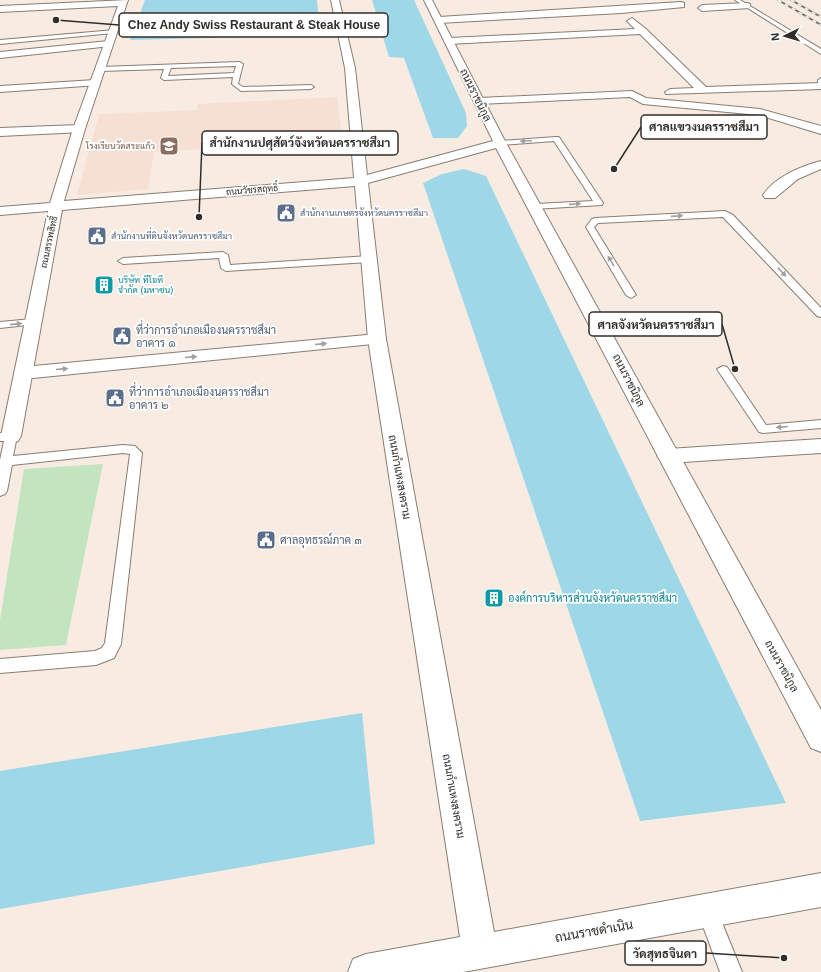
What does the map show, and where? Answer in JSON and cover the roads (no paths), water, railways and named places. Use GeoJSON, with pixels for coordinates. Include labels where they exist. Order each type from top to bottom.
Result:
{"type":"FeatureCollection","features":[{"type":"Feature","properties":{"kind":"street","name":"ถนนกำแหงสงคราม"},"geometry":{"type":"LineString","coordinates":[[335,0],[350,68],[377,339],[482,962]]}},
{"type":"Feature","properties":{"kind":"street","name":"ถนนราชนิกูล"},"geometry":{"type":"LineString","coordinates":[[428,0],[450,41],[500,143],[536,207],[668,456],[821,738]]}},
{"type":"Feature","properties":{"kind":"street"},"geometry":{"type":"LineString","coordinates":[[0,9],[123,1]]}},
{"type":"Feature","properties":{"kind":"street","name":"ถนนสรรพสิทธิ์"},"geometry":{"type":"LineString","coordinates":[[5,437],[23,373],[56,206],[79,129],[123,1]]}},
{"type":"Feature","properties":{"kind":"street"},"geometry":{"type":"LineString","coordinates":[[439,20],[621,10],[682,5]]}},
{"type":"Feature","properties":{"kind":"street"},"geometry":{"type":"LineString","coordinates":[[702,8],[747,6]]}},
{"type":"Feature","properties":{"kind":"street"},"geometry":{"type":"LineString","coordinates":[[621,10],[704,91]]}},
{"type":"Feature","properties":{"kind":"street"},"geometry":{"type":"LineString","coordinates":[[450,41],[642,31]]}},
{"type":"Feature","properties":{"kind":"street"},"geometry":{"type":"LineString","coordinates":[[0,55],[110,38]]}},
{"type":"Feature","properties":{"kind":"street"},"geometry":{"type":"LineString","coordinates":[[0,89],[95,83]]}},
{"type":"Feature","properties":{"kind":"street"},"geometry":{"type":"LineString","coordinates":[[480,101],[821,85]]}},
{"type":"Feature","properties":{"kind":"street"},"geometry":{"type":"LineString","coordinates":[[632,94],[643,101],[760,112],[821,130]]}},
{"type":"Feature","properties":{"kind":"street"},"geometry":{"type":"LineString","coordinates":[[0,132],[79,129]]}},
{"type":"Feature","properties":{"kind":"street","name":"ถนนวัชรสฤทธิ์"},"geometry":{"type":"LineString","coordinates":[[0,211],[361,181],[500,143]]}},
{"type":"Feature","properties":{"kind":"street"},"geometry":{"type":"LineString","coordinates":[[770,195],[783,182],[806,170],[821,165]]}},
{"type":"Feature","properties":{"kind":"street"},"geometry":{"type":"LineString","coordinates":[[23,373],[377,339]]}},
{"type":"Feature","properties":{"kind":"street"},"geometry":{"type":"LineString","coordinates":[[668,456],[821,446]]}},
{"type":"Feature","properties":{"kind":"street","name":"ถนนราชดำเนิน"},"geometry":{"type":"LineString","coordinates":[[366,972],[482,962],[707,910],[821,890]]}},
{"type":"Feature","properties":{"kind":"lane"},"geometry":{"type":"LineString","coordinates":[[737,0],[821,52]]}},
{"type":"Feature","properties":{"kind":"lane"},"geometry":{"type":"LineString","coordinates":[[0,42],[110,38]]}},
{"type":"Feature","properties":{"kind":"lane"},"geometry":{"type":"LineString","coordinates":[[34,43],[110,38]]}},
{"type":"Feature","properties":{"kind":"lane"},"geometry":{"type":"LineString","coordinates":[[100,68],[240,64],[235,84],[241,89],[311,87]]}},
{"type":"Feature","properties":{"kind":"lane"},"geometry":{"type":"LineString","coordinates":[[168,67],[164,78],[237,75]]}},
{"type":"Feature","properties":{"kind":"lane"},"geometry":{"type":"LineString","coordinates":[[821,80],[821,85]]}},
{"type":"Feature","properties":{"kind":"lane"},"geometry":{"type":"LineString","coordinates":[[500,143],[556,139],[599,203],[536,207]]}},
{"type":"Feature","properties":{"kind":"lane"},"geometry":{"type":"LineString","coordinates":[[631,295],[590,227],[592,223],[595,221],[725,214],[730,217],[821,314]]}},
{"type":"Feature","properties":{"kind":"lane"},"geometry":{"type":"LineString","coordinates":[[123,261],[223,255],[226,268],[369,259]]}},
{"type":"Feature","properties":{"kind":"lane"},"geometry":{"type":"LineString","coordinates":[[0,325],[32,322]]}},
{"type":"Feature","properties":{"kind":"lane"},"geometry":{"type":"LineString","coordinates":[[723,370],[763,429],[821,424]]}},
{"type":"Feature","properties":{"kind":"lane","name":"ถนนสรรพสิทธิ์"},"geometry":{"type":"LineString","coordinates":[[0,491],[6,461],[5,437]]}},
{"type":"Feature","properties":{"kind":"lane"},"geometry":{"type":"LineString","coordinates":[[0,666],[96,658],[108,653],[113,644],[136,453],[131,449],[123,448],[6,461]]}},
{"type":"Feature","properties":{"kind":"lane"},"geometry":{"type":"LineString","coordinates":[[707,910],[731,972]]}},
{"type":"Feature","properties":{"kind":"water"},"geometry":{"type":"Polygon","coordinates":[[[145,0],[317,0],[320,35],[130,40],[145,0]]]}},
{"type":"Feature","properties":{"kind":"water"},"geometry":{"type":"Polygon","coordinates":[[[372,0],[414,0],[466,113],[467,126],[458,138],[433,138],[404,58],[389,57],[372,0]]]}},
{"type":"Feature","properties":{"kind":"water"},"geometry":{"type":"Polygon","coordinates":[[[464,169],[486,176],[786,803],[640,821],[423,183],[442,174],[464,169]]]}},
{"type":"Feature","properties":{"kind":"water"},"geometry":{"type":"Polygon","coordinates":[[[362,713],[375,844],[0,909],[0,771],[362,713]]]}},
{"type":"Feature","properties":{"kind":"railway"},"geometry":{"type":"LineString","coordinates":[[778,0],[821,25]]}},
{"type":"Feature","properties":{"kind":"railway"},"geometry":{"type":"LineString","coordinates":[[791,0],[821,17]]}},
{"type":"Feature","properties":{"kind":"place","name":"Chez Andy Swiss Restaurant & Steak House"},"geometry":{"type":"Point","coordinates":[56,20]}},
{"type":"Feature","properties":{"kind":"place","name":"โรงเรียนวัดสระแก้ว"},"geometry":{"type":"Point","coordinates":[169,146]}},
{"type":"Feature","properties":{"kind":"place","name":"ศาลแขวงนครราชสีมา"},"geometry":{"type":"Point","coordinates":[614,169]}},
{"type":"Feature","properties":{"kind":"place","name":"สำนักงานเกษตรจังหวัดนครราชสีมา"},"geometry":{"type":"Point","coordinates":[286,213]}},
{"type":"Feature","properties":{"kind":"place","name":"สำนักงานปศุสัตว์จังหวัดนครราชสีมา"},"geometry":{"type":"Point","coordinates":[199,217]}},
{"type":"Feature","properties":{"kind":"place","name":"สำนักงานที่ดินจังหวัดนครราชสีมา"},"geometry":{"type":"Point","coordinates":[97,236]}},
{"type":"Feature","properties":{"kind":"place","name":"บริษัท ทีโอที จำกัด (มหาชน)"},"geometry":{"type":"Point","coordinates":[104,285]}},
{"type":"Feature","properties":{"kind":"place","name":"ที่ว่าการอำเภอเมืองนครราชสีมา อาคาร ๑"},"geometry":{"type":"Point","coordinates":[122,336]}},
{"type":"Feature","properties":{"kind":"place","name":"ศาลจังหวัดนครราชสีมา"},"geometry":{"type":"Point","coordinates":[735,369]}},
{"type":"Feature","properties":{"kind":"place","name":"ที่ว่าการอำเภอเมืองนครราชสีมา อาคาร ๒"},"geometry":{"type":"Point","coordinates":[115,398]}},
{"type":"Feature","properties":{"kind":"place","name":"ศาลอุทธรณ์ภาค ๓"},"geometry":{"type":"Point","coordinates":[266,540]}},
{"type":"Feature","properties":{"kind":"place","name":"องค์การบริหารส่วนจังหวัดนครราชสีมา"},"geometry":{"type":"Point","coordinates":[494,598]}},
{"type":"Feature","properties":{"kind":"place","name":"วัดสุทธจินดา"},"geometry":{"type":"Point","coordinates":[784,958]}}]}
